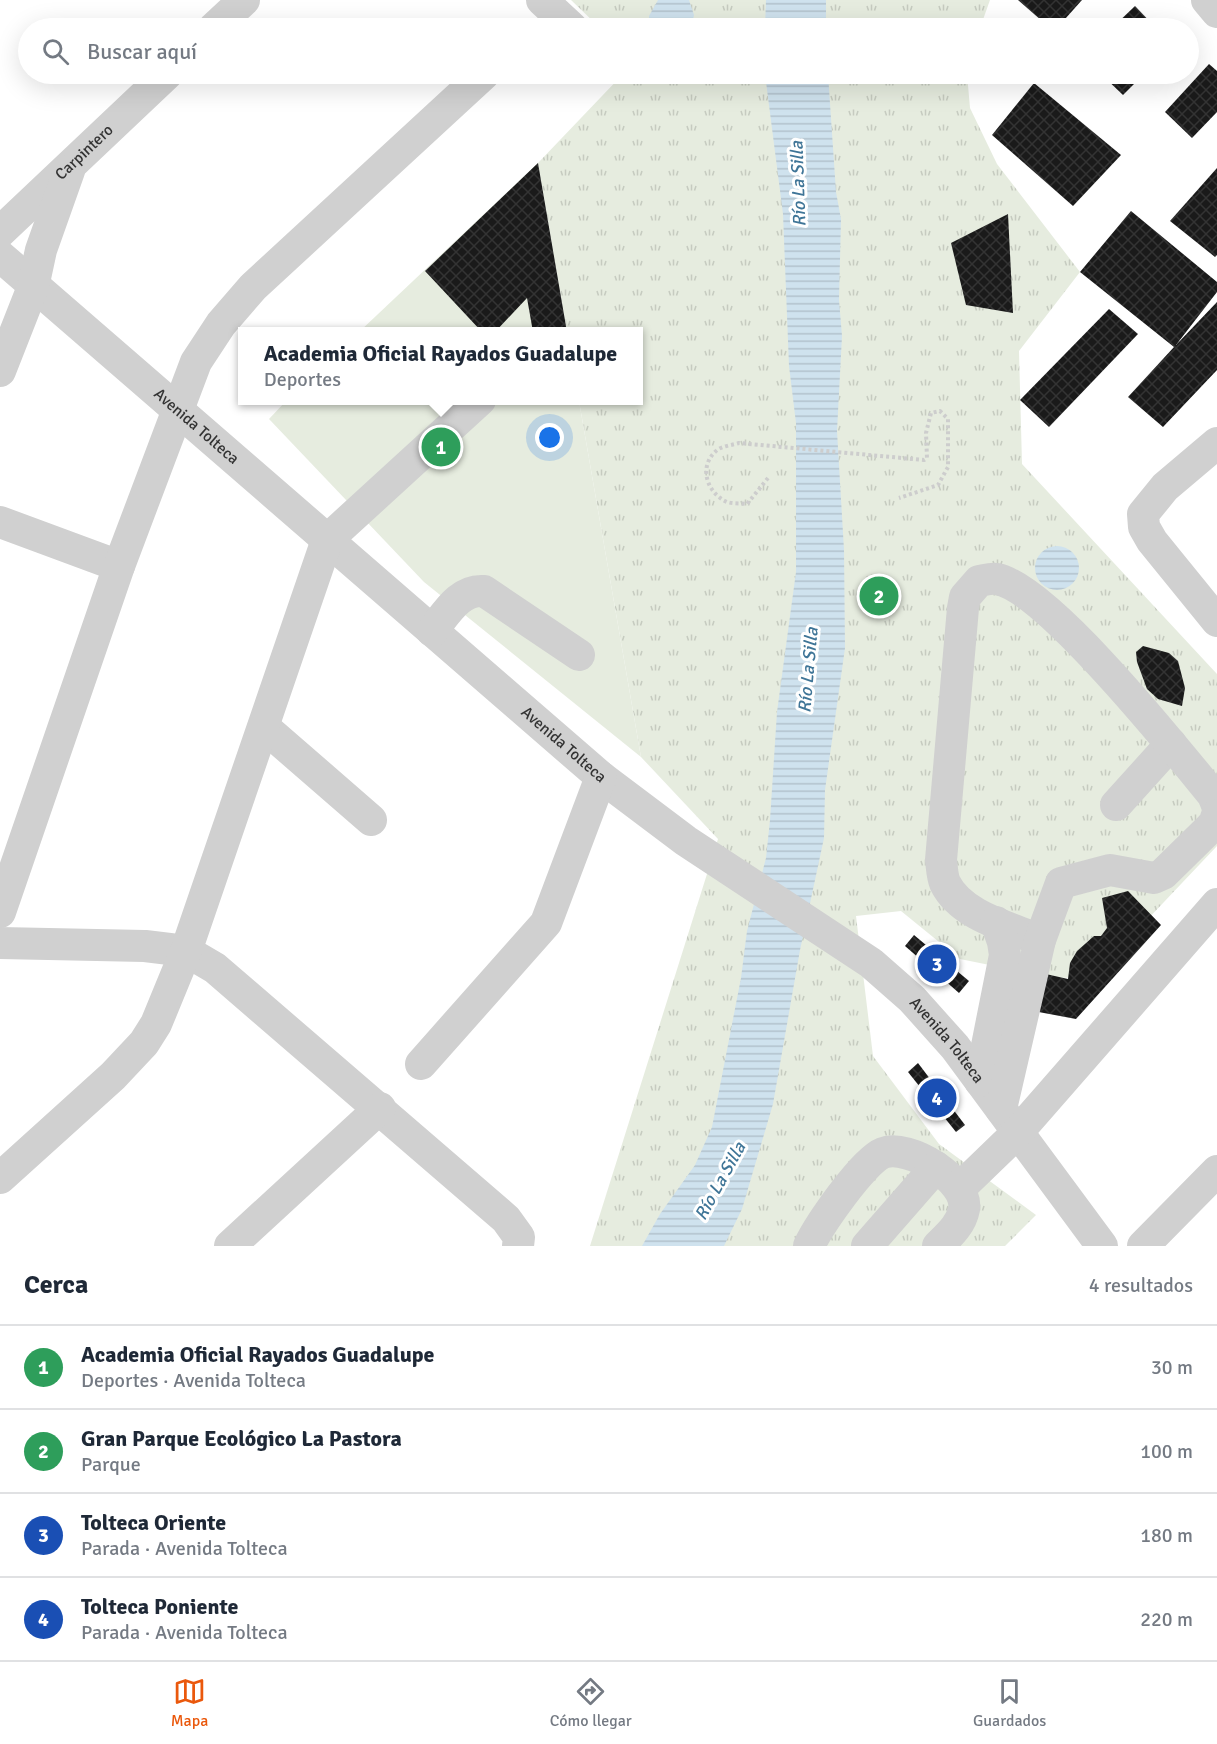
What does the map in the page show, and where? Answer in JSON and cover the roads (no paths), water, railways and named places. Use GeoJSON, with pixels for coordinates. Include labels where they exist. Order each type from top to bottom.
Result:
{"type":"FeatureCollection","features":[{"type":"Feature","properties":{"kind":"street"},"geometry":{"type":"LineString","coordinates":[[225,18],[244,0]]}},
{"type":"Feature","properties":{"kind":"street"},"geometry":{"type":"LineString","coordinates":[[1207,0],[1217,12]]}},
{"type":"Feature","properties":{"kind":"street","name":"Carpintero"},"geometry":{"type":"LineString","coordinates":[[0,232],[156,84]]}},
{"type":"Feature","properties":{"kind":"street"},"geometry":{"type":"LineString","coordinates":[[0,912],[119,566],[196,362],[221,324],[253,287],[473,84]]}},
{"type":"Feature","properties":{"kind":"street"},"geometry":{"type":"LineString","coordinates":[[0,371],[33,287],[41,250],[70,166]]}},
{"type":"Feature","properties":{"kind":"street","name":"Avenida Tolteca"},"geometry":{"type":"LineString","coordinates":[[0,256],[33,287],[601,777],[686,841],[870,963],[912,999],[955,1047],[1102,1246]]}},
{"type":"Feature","properties":{"kind":"street"},"geometry":{"type":"LineString","coordinates":[[0,1178],[113,1076],[144,1043],[156,1024],[186,951],[327,540],[475,405]]}},
{"type":"Feature","properties":{"kind":"street"},"geometry":{"type":"LineString","coordinates":[[1217,442],[1165,487],[1143,514],[1143,527],[1152,541],[1217,621]]}},
{"type":"Feature","properties":{"kind":"street"},"geometry":{"type":"LineString","coordinates":[[0,522],[119,566]]}},
{"type":"Feature","properties":{"kind":"street"},"geometry":{"type":"LineString","coordinates":[[1040,940],[996,922],[960,902],[944,880],[941,860],[965,597],[979,581],[998,579],[1017,588],[1077,638],[1172,744],[1213,795],[1217,805]]}},
{"type":"Feature","properties":{"kind":"street"},"geometry":{"type":"LineString","coordinates":[[432,631],[461,597],[471,591],[484,591],[579,655]]}},
{"type":"Feature","properties":{"kind":"street"},"geometry":{"type":"LineString","coordinates":[[264,727],[371,820]]}},
{"type":"Feature","properties":{"kind":"street"},"geometry":{"type":"LineString","coordinates":[[1116,806],[1172,744]]}},
{"type":"Feature","properties":{"kind":"street"},"geometry":{"type":"LineString","coordinates":[[421,1064],[546,923],[601,777]]}},
{"type":"Feature","properties":{"kind":"street"},"geometry":{"type":"LineString","coordinates":[[1009,1121],[1040,940],[1061,883],[1110,870],[1154,878],[1163,874],[1214,824],[1217,814]]}},
{"type":"Feature","properties":{"kind":"street"},"geometry":{"type":"LineString","coordinates":[[960,1188],[1009,1121],[1217,904]]}},
{"type":"Feature","properties":{"kind":"street"},"geometry":{"type":"LineString","coordinates":[[980,1081],[1005,956],[996,922]]}},
{"type":"Feature","properties":{"kind":"street"},"geometry":{"type":"LineString","coordinates":[[0,943],[145,946],[186,951],[215,968],[506,1219],[519,1237],[518,1246]]}},
{"type":"Feature","properties":{"kind":"street"},"geometry":{"type":"LineString","coordinates":[[230,1246],[380,1108]]}},
{"type":"Feature","properties":{"kind":"street"},"geometry":{"type":"LineString","coordinates":[[809,1246],[863,1166],[883,1153],[903,1150],[936,1167],[960,1188],[964,1207],[959,1223],[938,1246]]}},
{"type":"Feature","properties":{"kind":"street"},"geometry":{"type":"LineString","coordinates":[[867,1246],[936,1167]]}},
{"type":"Feature","properties":{"kind":"street"},"geometry":{"type":"LineString","coordinates":[[1143,1246],[1217,1171]]}},
{"type":"Feature","properties":{"kind":"water"},"geometry":{"type":"Polygon","coordinates":[[[658,0],[689,0],[694,15],[693,18],[649,18],[658,0]]]}},
{"type":"Feature","properties":{"kind":"water"},"geometry":{"type":"Polygon","coordinates":[[[766,0],[826,0],[826,18],[765,18],[766,0]]]}},
{"type":"Feature","properties":{"kind":"water","name":"Río La Silla"},"geometry":{"type":"Polygon","coordinates":[[[766,84],[829,84],[836,192],[841,219],[839,300],[842,336],[837,431],[844,550],[845,648],[825,790],[824,838],[800,950],[773,1104],[742,1209],[724,1246],[642,1246],[660,1214],[695,1165],[712,1127],[741,978],[747,931],[766,858],[777,712],[796,572],[796,423],[789,366],[783,214],[766,84]]]}},
{"type":"Feature","properties":{"kind":"water"},"geometry":{"type":"Polygon","coordinates":[[[1057,546],[1072,553],[1079,568],[1072,583],[1057,590],[1042,583],[1035,568],[1042,553],[1057,546]]]}},
{"type":"Feature","properties":{"kind":"place","name":"Academia Oficial Rayados Guadalupe"},"geometry":{"type":"Point","coordinates":[441,447]}},
{"type":"Feature","properties":{"kind":"place","name":"Gran Parque Ecológico La Pastora"},"geometry":{"type":"Point","coordinates":[879,596]}},
{"type":"Feature","properties":{"kind":"place","name":"Tolteca Oriente"},"geometry":{"type":"Point","coordinates":[937,964]}},
{"type":"Feature","properties":{"kind":"place","name":"Tolteca Poniente"},"geometry":{"type":"Point","coordinates":[937,1098]}}]}
